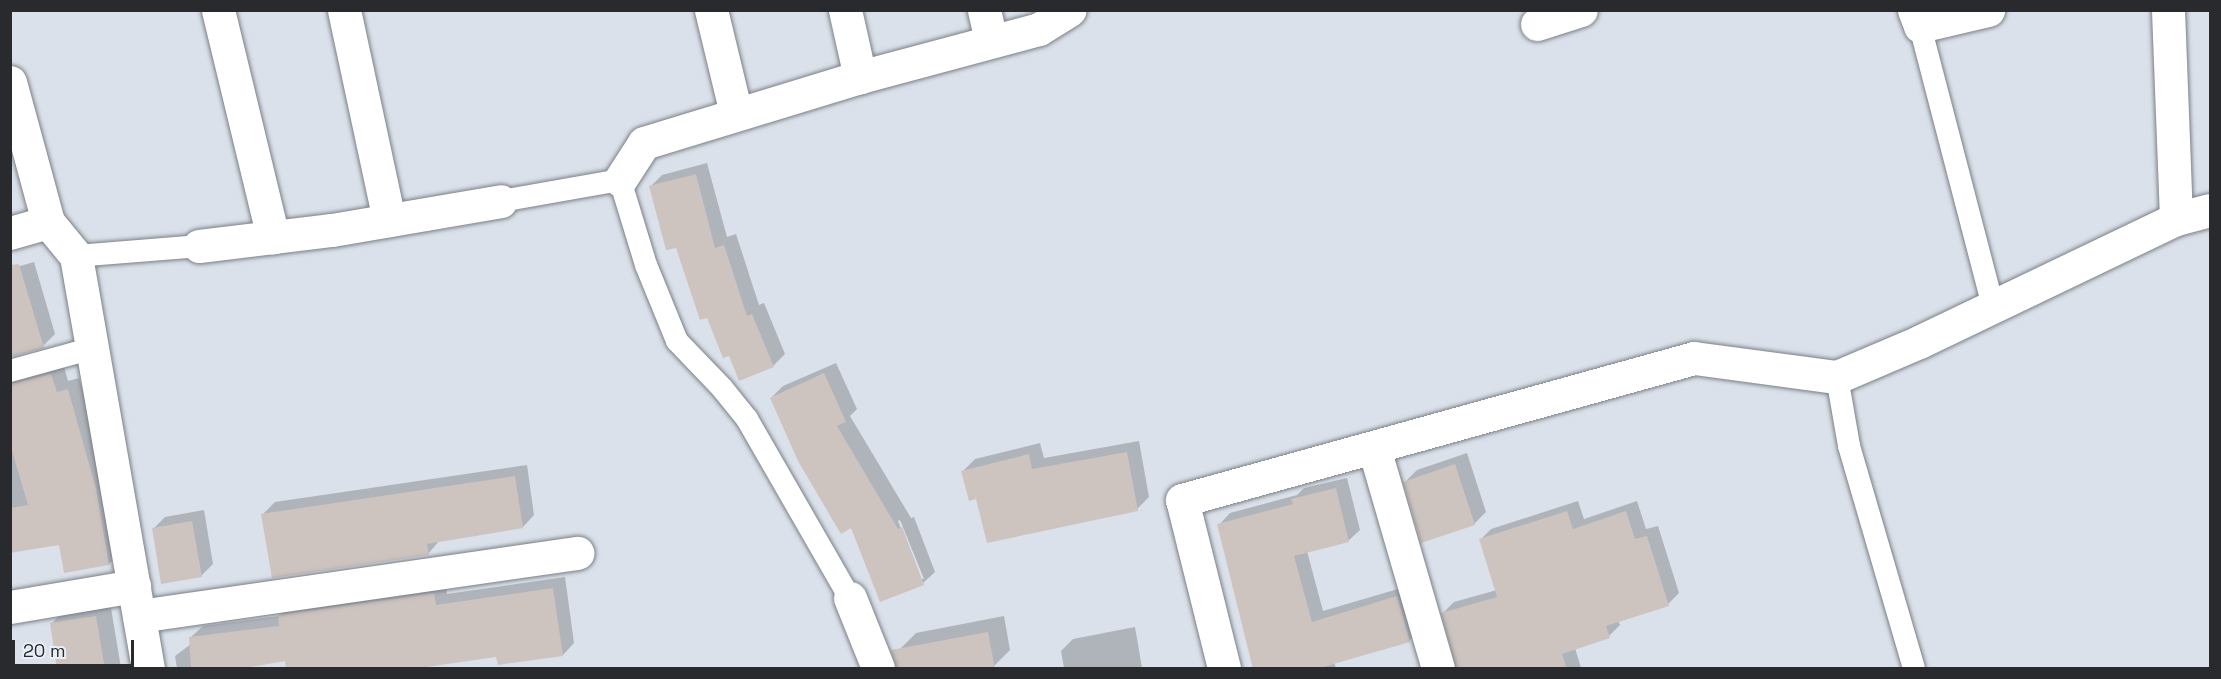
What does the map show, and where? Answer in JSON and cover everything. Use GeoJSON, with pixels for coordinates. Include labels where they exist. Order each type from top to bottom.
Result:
{"type":"FeatureCollection","features":[{"type":"Feature","properties":{"kind":"street"},"geometry":{"type":"LineString","coordinates":[[218,10],[273,237]]}},
{"type":"Feature","properties":{"kind":"street"},"geometry":{"type":"LineString","coordinates":[[344,10],[389,220]]}},
{"type":"Feature","properties":{"kind":"street"},"geometry":{"type":"LineString","coordinates":[[711,10],[736,113]]}},
{"type":"Feature","properties":{"kind":"street"},"geometry":{"type":"LineString","coordinates":[[845,10],[860,77]]}},
{"type":"Feature","properties":{"kind":"street"},"geometry":{"type":"LineString","coordinates":[[620,180],[644,143],[736,113],[860,77],[988,25],[1039,29],[1069,10]]}},
{"type":"Feature","properties":{"kind":"street"},"geometry":{"type":"LineString","coordinates":[[1537,24],[1581,10]]}},
{"type":"Feature","properties":{"kind":"street"},"geometry":{"type":"LineString","coordinates":[[1917,18],[1988,10]]}},
{"type":"Feature","properties":{"kind":"street"},"geometry":{"type":"LineString","coordinates":[[2168,10],[2176,219]]}},
{"type":"Feature","properties":{"kind":"street"},"geometry":{"type":"LineString","coordinates":[[10,82],[48,222],[76,256],[148,669]]}},
{"type":"Feature","properties":{"kind":"street"},"geometry":{"type":"LineString","coordinates":[[199,246],[389,220],[501,201]]}},
{"type":"Feature","properties":{"kind":"street"},"geometry":{"type":"LineString","coordinates":[[1224,669],[1182,500],[1694,358],[1837,377],[2176,219],[2211,210]]}},
{"type":"Feature","properties":{"kind":"street"},"geometry":{"type":"LineString","coordinates":[[10,233],[48,222]]}},
{"type":"Feature","properties":{"kind":"street"},"geometry":{"type":"LineString","coordinates":[[1374,448],[1438,669]]}},
{"type":"Feature","properties":{"kind":"street"},"geometry":{"type":"LineString","coordinates":[[10,607],[46,599],[136,601],[578,553]]}},
{"type":"Feature","properties":{"kind":"street"},"geometry":{"type":"LineString","coordinates":[[850,598],[878,669]]}},
{"type":"Feature","properties":{"kind":"lane"},"geometry":{"type":"LineString","coordinates":[[1917,18],[1993,306]]}},
{"type":"Feature","properties":{"kind":"lane"},"geometry":{"type":"LineString","coordinates":[[501,201],[620,180],[646,265],[677,341],[722,388],[747,419],[850,598]]}},
{"type":"Feature","properties":{"kind":"lane"},"geometry":{"type":"LineString","coordinates":[[76,256],[199,246]]}},
{"type":"Feature","properties":{"kind":"lane"},"geometry":{"type":"LineString","coordinates":[[10,371],[93,348]]}},
{"type":"Feature","properties":{"kind":"lane"},"geometry":{"type":"LineString","coordinates":[[1837,377],[1849,446],[1914,669]]}},
{"type":"Feature","properties":{"kind":"building"},"geometry":{"type":"Polygon","coordinates":[[[696,174],[715,248],[724,245],[747,316],[752,314],[774,367],[739,381],[729,356],[723,358],[707,318],[700,320],[676,248],[666,250],[649,186],[696,174]]]}},
{"type":"Feature","properties":{"kind":"building"},"geometry":{"type":"Polygon","coordinates":[[[19,264],[44,348],[10,357],[10,265],[19,264]]]}},
{"type":"Feature","properties":{"kind":"building"},"geometry":{"type":"Polygon","coordinates":[[[824,373],[846,422],[837,426],[898,529],[902,527],[924,585],[880,602],[851,528],[841,534],[798,461],[770,398],[824,373]]]}},
{"type":"Feature","properties":{"kind":"building"},"geometry":{"type":"Polygon","coordinates":[[[51,374],[57,392],[68,389],[96,489],[109,565],[64,573],[59,545],[10,553],[10,508],[28,505],[10,444],[10,384],[51,374]]]}},
{"type":"Feature","properties":{"kind":"building"},"geometry":{"type":"Polygon","coordinates":[[[1127,452],[1138,511],[987,543],[976,499],[969,501],[961,471],[1029,454],[1032,469],[1127,452]]]}},
{"type":"Feature","properties":{"kind":"building"},"geometry":{"type":"Polygon","coordinates":[[[1455,464],[1475,525],[1421,543],[1403,482],[1455,464]]]}},
{"type":"Feature","properties":{"kind":"building"},"geometry":{"type":"Polygon","coordinates":[[[515,476],[523,528],[427,544],[429,555],[272,578],[261,514],[515,476]]]}},
{"type":"Feature","properties":{"kind":"building"},"geometry":{"type":"Polygon","coordinates":[[[1336,488],[1349,542],[1294,556],[1312,622],[1397,596],[1410,642],[1316,669],[1253,669],[1217,524],[1293,504],[1291,499],[1336,488]]]}},
{"type":"Feature","properties":{"kind":"building"},"geometry":{"type":"Polygon","coordinates":[[[1567,511],[1573,529],[1626,511],[1635,539],[1647,536],[1669,606],[1606,626],[1610,638],[1562,654],[1567,669],[1456,669],[1441,613],[1497,597],[1479,539],[1567,511]]]}},
{"type":"Feature","properties":{"kind":"building"},"geometry":{"type":"Polygon","coordinates":[[[192,521],[202,577],[161,584],[152,528],[192,521]]]}},
{"type":"Feature","properties":{"kind":"building"},"geometry":{"type":"Polygon","coordinates":[[[553,588],[563,656],[498,665],[496,657],[413,669],[286,669],[285,661],[239,669],[191,669],[189,637],[279,626],[278,615],[434,593],[436,605],[553,588]]]}},
{"type":"Feature","properties":{"kind":"building"},"geometry":{"type":"Polygon","coordinates":[[[96,616],[105,669],[57,669],[50,623],[96,616]]]}},
{"type":"Feature","properties":{"kind":"building"},"geometry":{"type":"Polygon","coordinates":[[[988,632],[995,669],[896,669],[891,650],[988,632]]]}}]}
